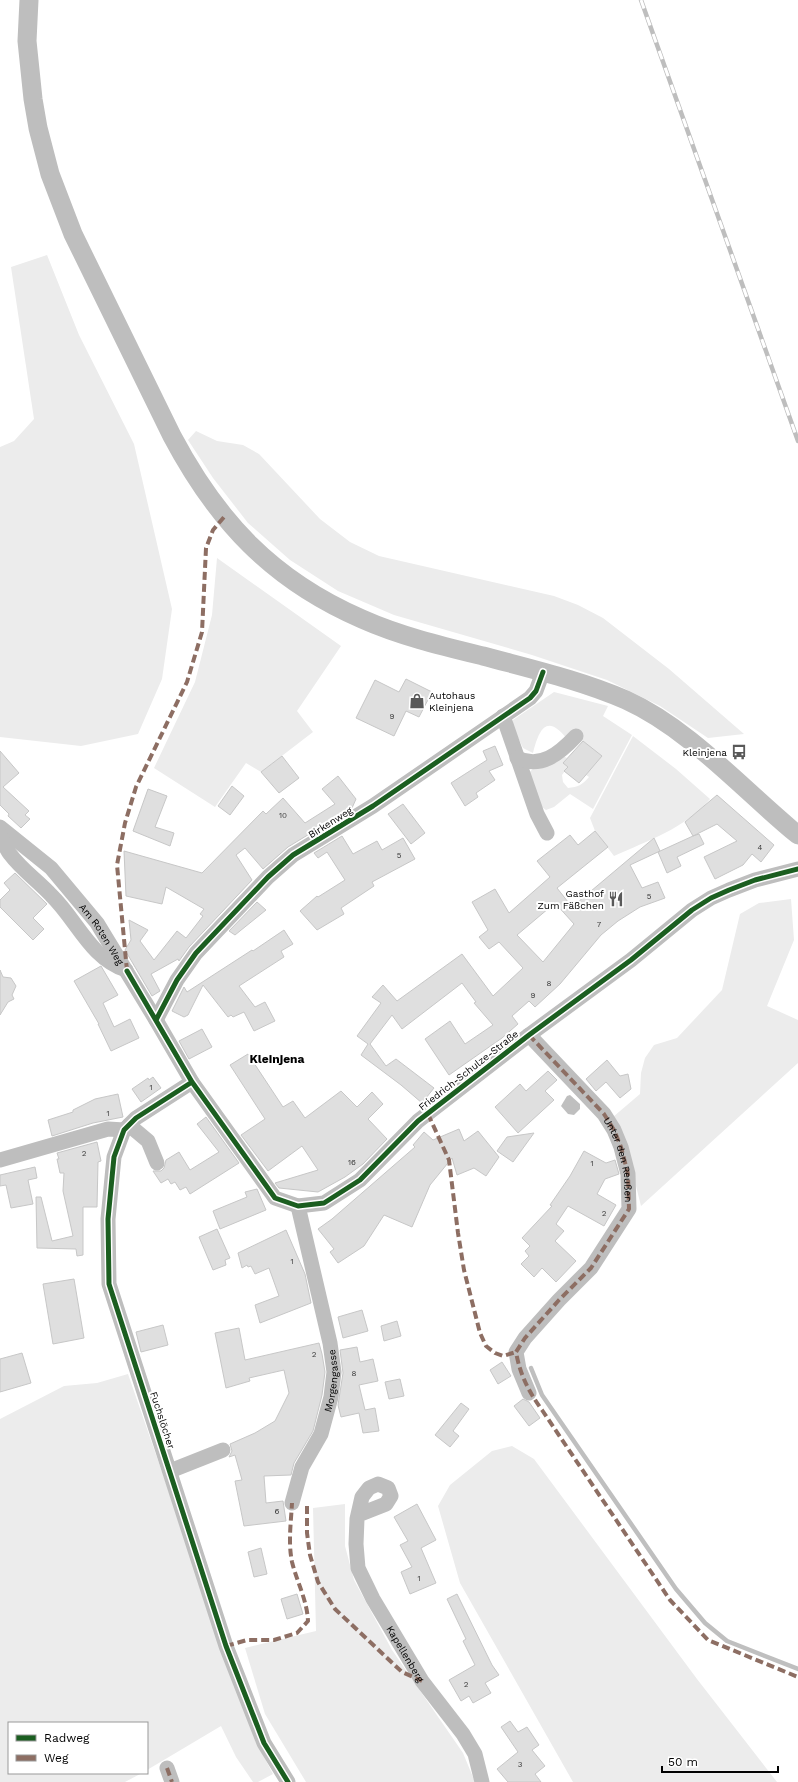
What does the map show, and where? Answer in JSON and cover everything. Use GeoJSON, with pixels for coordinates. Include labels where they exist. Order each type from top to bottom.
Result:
{"type":"FeatureCollection","features":[{"type":"Feature","properties":{"kind":"main road"},"geometry":{"type":"LineString","coordinates":[[29,0],[27,41],[33,99],[44,151],[58,196],[73,234],[188,466],[224,517],[244,540],[276,568],[298,584],[344,611],[402,634],[543,672],[607,692],[650,713],[702,751],[798,835]]}},
{"type":"Feature","properties":{"kind":"street","name":"Birkenweg"},"geometry":{"type":"LineString","coordinates":[[156,1020],[177,980],[196,953],[268,877],[293,855],[373,806],[530,698],[536,691],[543,672]]}},
{"type":"Feature","properties":{"kind":"street"},"geometry":{"type":"LineString","coordinates":[[503,716],[537,814],[547,833]]}},
{"type":"Feature","properties":{"kind":"street"},"geometry":{"type":"LineString","coordinates":[[517,758],[527,762],[548,759],[561,752],[576,736]]}},
{"type":"Feature","properties":{"kind":"street","name":"Am Roten Weg"},"geometry":{"type":"LineString","coordinates":[[0,827],[51,868],[97,923],[192,1082]]}},
{"type":"Feature","properties":{"kind":"street"},"geometry":{"type":"LineString","coordinates":[[0,835],[9,853],[30,877],[52,896],[95,950],[114,966],[127,971]]}},
{"type":"Feature","properties":{"kind":"street","name":"Friedrich-Schulze-Straße"},"geometry":{"type":"LineString","coordinates":[[192,1082],[275,1198],[298,1206],[324,1203],[360,1180],[418,1121],[529,1035],[631,960],[692,910],[710,898],[755,880],[798,869]]}},
{"type":"Feature","properties":{"kind":"street","name":"Unter den Reußen"},"geometry":{"type":"LineString","coordinates":[[529,1035],[604,1114],[614,1130],[621,1147],[628,1174],[629,1209],[591,1268],[559,1300],[525,1338],[516,1352],[519,1369],[530,1393]]}},
{"type":"Feature","properties":{"kind":"street"},"geometry":{"type":"LineString","coordinates":[[0,1160],[108,1129],[126,1127],[136,1118],[192,1082]]}},
{"type":"Feature","properties":{"kind":"street"},"geometry":{"type":"LineString","coordinates":[[126,1127],[148,1141],[157,1163]]}},
{"type":"Feature","properties":{"kind":"street","name":"Fuchslöcher"},"geometry":{"type":"LineString","coordinates":[[126,1127],[114,1157],[108,1219],[109,1284],[226,1646],[264,1743],[288,1782]]}},
{"type":"Feature","properties":{"kind":"street","name":"Morgengasse"},"geometry":{"type":"LineString","coordinates":[[292,1503],[302,1467],[321,1434],[331,1397],[334,1372],[327,1330],[298,1206]]}},
{"type":"Feature","properties":{"kind":"street"},"geometry":{"type":"LineString","coordinates":[[170,1471],[223,1450]]}},
{"type":"Feature","properties":{"kind":"street","name":"Kapellenberg"},"geometry":{"type":"LineString","coordinates":[[358,1515],[356,1544],[358,1568],[373,1599],[422,1681],[463,1734],[475,1754],[482,1782]]}},
{"type":"Feature","properties":{"kind":"street"},"geometry":{"type":"LineString","coordinates":[[167,1768],[172,1782]]}},
{"type":"Feature","properties":{"kind":"shaded area"},"geometry":{"type":"Polygon","coordinates":[[[47,255],[79,335],[134,444],[172,609],[162,679],[138,734],[81,746],[0,737],[0,447],[14,441],[34,419],[11,267],[47,255]]]}},
{"type":"Feature","properties":{"kind":"shaded area"},"geometry":{"type":"Polygon","coordinates":[[[196,431],[217,441],[243,445],[259,454],[320,519],[350,542],[379,556],[554,596],[578,605],[603,618],[669,669],[744,734],[708,738],[660,706],[607,680],[532,655],[394,615],[338,591],[290,560],[248,523],[213,478],[188,440],[196,431]]]}},
{"type":"Feature","properties":{"kind":"shaded area"},"geometry":{"type":"Polygon","coordinates":[[[217,558],[341,646],[297,711],[313,732],[261,772],[246,763],[215,807],[154,768],[195,682],[212,615],[217,558]]]}},
{"type":"Feature","properties":{"kind":"shaded area"},"geometry":{"type":"Polygon","coordinates":[[[554,692],[608,706],[603,716],[632,735],[593,809],[570,794],[554,807],[546,810],[539,805],[529,773],[536,765],[563,756],[567,758],[563,763],[568,767],[562,775],[563,782],[568,788],[575,787],[582,784],[589,777],[586,775],[601,756],[573,733],[567,739],[560,731],[549,726],[545,727],[541,731],[533,753],[523,748],[512,725],[513,720],[554,692]]]}},
{"type":"Feature","properties":{"kind":"shaded area"},"geometry":{"type":"Polygon","coordinates":[[[633,736],[676,769],[710,799],[690,818],[678,826],[614,856],[595,831],[590,818],[633,736]]]}},
{"type":"Feature","properties":{"kind":"shaded area"},"geometry":{"type":"Polygon","coordinates":[[[791,899],[794,940],[767,1006],[798,1020],[798,1063],[641,1206],[624,1138],[613,1117],[640,1094],[641,1073],[645,1058],[654,1045],[677,1038],[722,990],[740,914],[759,903],[791,899]]]}},
{"type":"Feature","properties":{"kind":"shaded area"},"geometry":{"type":"Polygon","coordinates":[[[570,1095],[580,1104],[580,1109],[574,1115],[568,1114],[561,1106],[567,1096],[570,1095]]]}},
{"type":"Feature","properties":{"kind":"shaded area"},"geometry":{"type":"Polygon","coordinates":[[[128,1374],[255,1740],[273,1774],[258,1782],[253,1782],[236,1757],[221,1726],[148,1769],[148,1722],[8,1722],[8,1774],[140,1774],[125,1782],[0,1782],[0,1419],[64,1386],[97,1383],[128,1374]]]}},
{"type":"Feature","properties":{"kind":"shaded area"},"geometry":{"type":"Polygon","coordinates":[[[512,1446],[534,1459],[697,1679],[777,1782],[573,1782],[460,1583],[438,1506],[450,1485],[492,1451],[512,1446]]]}},
{"type":"Feature","properties":{"kind":"shaded area"},"geometry":{"type":"Polygon","coordinates":[[[345,1504],[345,1546],[354,1580],[392,1650],[463,1753],[475,1782],[306,1782],[265,1714],[245,1648],[316,1631],[313,1508],[345,1504]]]}},
{"type":"Feature","properties":{"kind":"building"},"geometry":{"type":"Polygon","coordinates":[[[406,679],[432,692],[419,717],[406,711],[394,736],[356,718],[375,680],[399,692],[406,679]]]}},
{"type":"Feature","properties":{"kind":"building"},"geometry":{"type":"Polygon","coordinates":[[[583,741],[602,756],[579,783],[564,771],[568,767],[563,763],[583,741]]]}},
{"type":"Feature","properties":{"kind":"building"},"geometry":{"type":"Polygon","coordinates":[[[495,746],[503,765],[489,771],[495,780],[476,793],[478,797],[465,806],[451,783],[487,760],[483,751],[495,746]]]}},
{"type":"Feature","properties":{"kind":"building"},"geometry":{"type":"Polygon","coordinates":[[[0,751],[19,773],[3,787],[29,811],[25,815],[30,819],[21,828],[8,816],[9,814],[0,805],[0,751]]]}},
{"type":"Feature","properties":{"kind":"building"},"geometry":{"type":"Polygon","coordinates":[[[282,756],[299,778],[279,793],[261,772],[282,756]]]}},
{"type":"Feature","properties":{"kind":"building"},"geometry":{"type":"Polygon","coordinates":[[[338,776],[356,799],[352,808],[288,847],[263,869],[245,848],[236,855],[252,880],[189,947],[179,961],[178,959],[151,974],[160,991],[152,996],[125,950],[131,940],[129,920],[148,930],[140,941],[154,960],[177,931],[186,938],[203,916],[200,914],[204,909],[166,887],[162,904],[126,896],[124,851],[202,873],[263,811],[266,814],[283,798],[305,823],[335,804],[322,789],[338,776]]]}},
{"type":"Feature","properties":{"kind":"building"},"geometry":{"type":"Polygon","coordinates":[[[232,786],[244,796],[230,815],[218,806],[232,786]]]}},
{"type":"Feature","properties":{"kind":"building"},"geometry":{"type":"Polygon","coordinates":[[[148,789],[167,796],[155,827],[174,833],[170,846],[133,831],[148,789]]]}},
{"type":"Feature","properties":{"kind":"building"},"geometry":{"type":"Polygon","coordinates":[[[717,795],[774,845],[761,862],[752,854],[743,865],[715,879],[704,857],[737,841],[717,824],[693,836],[685,822],[717,795]]]}},
{"type":"Feature","properties":{"kind":"building"},"geometry":{"type":"Polygon","coordinates":[[[403,804],[425,833],[411,844],[388,814],[403,804]]]}},
{"type":"Feature","properties":{"kind":"building"},"geometry":{"type":"Polygon","coordinates":[[[595,831],[608,847],[557,888],[572,907],[654,838],[660,851],[630,865],[642,888],[658,882],[665,898],[640,907],[618,921],[601,935],[560,984],[535,1007],[529,1001],[512,1016],[518,1024],[502,1038],[449,1075],[425,1039],[450,1021],[465,1044],[493,1025],[474,1003],[476,1002],[462,983],[402,1029],[392,1015],[370,1044],[386,1066],[396,1059],[434,1088],[422,1103],[361,1055],[368,1044],[357,1036],[381,1003],[372,997],[383,985],[397,1001],[462,954],[493,996],[523,968],[499,942],[489,949],[479,937],[488,930],[472,902],[495,889],[509,913],[550,877],[537,861],[570,835],[578,845],[595,831]],[[555,903],[517,935],[543,962],[574,924],[555,903]]]}},
{"type":"Feature","properties":{"kind":"building"},"geometry":{"type":"Polygon","coordinates":[[[699,834],[704,844],[677,857],[681,866],[667,873],[658,852],[699,834]]]}},
{"type":"Feature","properties":{"kind":"building"},"geometry":{"type":"Polygon","coordinates":[[[342,836],[353,854],[377,841],[382,850],[403,838],[415,859],[372,882],[374,886],[341,908],[344,914],[317,930],[300,911],[317,896],[318,897],[345,880],[327,852],[318,858],[314,853],[342,836]]]}},
{"type":"Feature","properties":{"kind":"building"},"geometry":{"type":"Polygon","coordinates":[[[15,873],[47,904],[33,918],[44,929],[33,940],[0,907],[0,900],[10,890],[4,883],[15,873]]]}},
{"type":"Feature","properties":{"kind":"building"},"geometry":{"type":"Polygon","coordinates":[[[257,902],[266,910],[235,935],[229,931],[257,902]]]}},
{"type":"Feature","properties":{"kind":"building"},"geometry":{"type":"Polygon","coordinates":[[[284,930],[293,944],[281,951],[284,957],[239,986],[255,1007],[265,1002],[275,1021],[254,1031],[244,1012],[233,1017],[231,1015],[228,1017],[203,985],[188,1015],[184,1017],[172,1011],[184,987],[187,992],[284,930]]]}},
{"type":"Feature","properties":{"kind":"building"},"geometry":{"type":"Polygon","coordinates":[[[101,966],[118,995],[103,1003],[114,1027],[130,1019],[139,1038],[111,1051],[99,1024],[74,981],[101,966]]]}},
{"type":"Feature","properties":{"kind":"building"},"geometry":{"type":"Polygon","coordinates":[[[0,970],[3,977],[11,978],[16,986],[12,995],[14,999],[8,1002],[0,1015],[0,970]]]}},
{"type":"Feature","properties":{"kind":"building"},"geometry":{"type":"Polygon","coordinates":[[[202,1029],[212,1047],[189,1059],[179,1041],[202,1029]]]}},
{"type":"Feature","properties":{"kind":"building"},"geometry":{"type":"Polygon","coordinates":[[[248,1054],[283,1107],[293,1101],[305,1118],[341,1091],[357,1107],[372,1092],[383,1104],[368,1119],[387,1139],[363,1164],[345,1177],[318,1192],[279,1188],[275,1183],[318,1170],[302,1146],[268,1171],[241,1135],[265,1119],[230,1065],[248,1054]]]}},
{"type":"Feature","properties":{"kind":"building"},"geometry":{"type":"Polygon","coordinates":[[[607,1060],[620,1076],[628,1074],[631,1089],[620,1098],[606,1082],[596,1091],[586,1079],[607,1060]]]}},
{"type":"Feature","properties":{"kind":"building"},"geometry":{"type":"Polygon","coordinates":[[[548,1071],[557,1080],[545,1091],[554,1100],[518,1133],[495,1107],[520,1084],[526,1091],[548,1071]]]}},
{"type":"Feature","properties":{"kind":"building"},"geometry":{"type":"Polygon","coordinates":[[[153,1077],[161,1088],[141,1102],[132,1089],[148,1078],[149,1080],[153,1077]]]}},
{"type":"Feature","properties":{"kind":"building"},"geometry":{"type":"Polygon","coordinates":[[[118,1094],[123,1117],[93,1123],[52,1136],[48,1120],[73,1112],[73,1110],[95,1099],[118,1094]]]}},
{"type":"Feature","properties":{"kind":"building"},"geometry":{"type":"Polygon","coordinates":[[[206,1117],[239,1163],[190,1194],[186,1187],[180,1190],[175,1182],[171,1184],[168,1179],[161,1183],[153,1171],[161,1171],[164,1168],[166,1160],[179,1152],[190,1170],[219,1152],[197,1124],[206,1117]]]}},
{"type":"Feature","properties":{"kind":"building"},"geometry":{"type":"Polygon","coordinates":[[[459,1129],[464,1141],[478,1131],[499,1157],[486,1176],[474,1168],[457,1175],[452,1158],[430,1185],[412,1227],[384,1215],[364,1246],[338,1263],[330,1252],[334,1249],[318,1229],[332,1219],[415,1147],[413,1145],[424,1132],[433,1140],[459,1129]]]}},
{"type":"Feature","properties":{"kind":"building"},"geometry":{"type":"Polygon","coordinates":[[[534,1133],[513,1162],[497,1151],[507,1137],[534,1133]]]}},
{"type":"Feature","properties":{"kind":"building"},"geometry":{"type":"Polygon","coordinates":[[[97,1142],[101,1161],[98,1162],[97,1207],[83,1207],[83,1255],[77,1256],[76,1249],[37,1248],[36,1197],[41,1197],[52,1241],[73,1236],[63,1191],[64,1173],[60,1173],[57,1153],[97,1142]]]}},
{"type":"Feature","properties":{"kind":"building"},"geometry":{"type":"Polygon","coordinates":[[[584,1151],[606,1163],[615,1160],[619,1174],[605,1179],[597,1194],[616,1205],[604,1226],[568,1206],[556,1224],[564,1231],[555,1241],[576,1261],[556,1282],[542,1268],[534,1277],[521,1264],[529,1256],[525,1251],[530,1246],[522,1238],[552,1206],[550,1205],[570,1176],[584,1151]]]}},
{"type":"Feature","properties":{"kind":"building"},"geometry":{"type":"Polygon","coordinates":[[[35,1167],[37,1178],[28,1180],[33,1204],[11,1208],[6,1185],[0,1186],[0,1175],[35,1167]]]}},
{"type":"Feature","properties":{"kind":"building"},"geometry":{"type":"Polygon","coordinates":[[[257,1189],[266,1210],[220,1229],[213,1211],[247,1197],[245,1192],[257,1189]]]}},
{"type":"Feature","properties":{"kind":"building"},"geometry":{"type":"Polygon","coordinates":[[[217,1229],[230,1258],[225,1260],[226,1265],[213,1270],[199,1237],[217,1229]]]}},
{"type":"Feature","properties":{"kind":"building"},"geometry":{"type":"Polygon","coordinates":[[[286,1230],[305,1274],[311,1303],[260,1323],[255,1305],[279,1296],[269,1268],[255,1274],[251,1266],[248,1267],[247,1265],[242,1268],[238,1253],[286,1230]]]}},
{"type":"Feature","properties":{"kind":"building"},"geometry":{"type":"Polygon","coordinates":[[[74,1279],[84,1338],[53,1344],[43,1284],[74,1279]]]}},
{"type":"Feature","properties":{"kind":"building"},"geometry":{"type":"Polygon","coordinates":[[[362,1310],[368,1331],[343,1338],[338,1317],[362,1310]]]}},
{"type":"Feature","properties":{"kind":"building"},"geometry":{"type":"Polygon","coordinates":[[[397,1321],[401,1336],[384,1341],[381,1326],[397,1321]]]}},
{"type":"Feature","properties":{"kind":"building"},"geometry":{"type":"Polygon","coordinates":[[[163,1325],[168,1345],[141,1352],[136,1332],[163,1325]]]}},
{"type":"Feature","properties":{"kind":"building"},"geometry":{"type":"Polygon","coordinates":[[[239,1328],[245,1360],[319,1343],[322,1354],[325,1372],[322,1395],[313,1431],[294,1463],[291,1475],[264,1476],[266,1503],[283,1501],[286,1521],[244,1526],[235,1481],[242,1480],[235,1455],[229,1457],[232,1451],[230,1444],[255,1433],[275,1421],[289,1393],[284,1370],[249,1378],[250,1381],[226,1388],[215,1333],[239,1328]]]}},
{"type":"Feature","properties":{"kind":"building"},"geometry":{"type":"Polygon","coordinates":[[[357,1347],[360,1362],[373,1359],[378,1381],[359,1385],[365,1410],[375,1408],[379,1431],[363,1433],[359,1413],[341,1417],[338,1405],[343,1373],[340,1350],[357,1347]]]}},
{"type":"Feature","properties":{"kind":"building"},"geometry":{"type":"Polygon","coordinates":[[[22,1353],[31,1383],[0,1392],[0,1359],[22,1353]]]}},
{"type":"Feature","properties":{"kind":"building"},"geometry":{"type":"Polygon","coordinates":[[[502,1362],[511,1376],[498,1384],[490,1370],[502,1362]]]}},
{"type":"Feature","properties":{"kind":"building"},"geometry":{"type":"Polygon","coordinates":[[[400,1379],[404,1396],[389,1399],[385,1382],[400,1379]]]}},
{"type":"Feature","properties":{"kind":"building"},"geometry":{"type":"Polygon","coordinates":[[[523,1399],[529,1402],[540,1418],[529,1426],[514,1406],[523,1399]]]}},
{"type":"Feature","properties":{"kind":"building"},"geometry":{"type":"Polygon","coordinates":[[[461,1403],[469,1409],[453,1431],[459,1436],[450,1447],[435,1435],[461,1403]]]}},
{"type":"Feature","properties":{"kind":"building"},"geometry":{"type":"Polygon","coordinates":[[[417,1504],[436,1540],[421,1548],[436,1583],[410,1594],[401,1572],[412,1567],[400,1545],[408,1541],[394,1517],[417,1504]]]}},
{"type":"Feature","properties":{"kind":"building"},"geometry":{"type":"Polygon","coordinates":[[[261,1548],[267,1574],[254,1577],[248,1552],[261,1548]]]}},
{"type":"Feature","properties":{"kind":"building"},"geometry":{"type":"Polygon","coordinates":[[[297,1594],[303,1614],[287,1619],[281,1599],[297,1594]]]}},
{"type":"Feature","properties":{"kind":"building"},"geometry":{"type":"Polygon","coordinates":[[[457,1594],[492,1665],[499,1675],[485,1683],[491,1693],[473,1703],[469,1696],[461,1701],[449,1680],[475,1665],[463,1641],[466,1639],[447,1599],[457,1594]]]}},
{"type":"Feature","properties":{"kind":"building"},"geometry":{"type":"Polygon","coordinates":[[[510,1721],[518,1732],[527,1727],[539,1745],[532,1750],[545,1766],[535,1774],[541,1782],[508,1782],[497,1769],[518,1752],[501,1727],[510,1721]]]}},
{"type":"Feature","properties":{"kind":"waterway"},"geometry":{"type":"LineString","coordinates":[[531,1368],[542,1395],[676,1589],[705,1623],[727,1641],[798,1669]]}},
{"type":"Feature","properties":{"kind":"railway"},"geometry":{"type":"LineString","coordinates":[[641,0],[798,441]]}},
{"type":"Feature","properties":{"kind":"marked path"},"geometry":{"type":"LineString","coordinates":[[127,971],[117,865],[125,823],[136,787],[187,682],[202,632],[206,548],[213,530],[224,517]]}},
{"type":"Feature","properties":{"kind":"marked path"},"geometry":{"type":"LineString","coordinates":[[529,1035],[604,1114],[614,1130],[621,1147],[628,1174],[629,1209],[591,1268],[559,1300],[525,1338],[516,1352],[523,1376],[537,1403],[670,1600],[708,1640],[798,1677]]}},
{"type":"Feature","properties":{"kind":"marked path"},"geometry":{"type":"LineString","coordinates":[[428,1114],[449,1160],[464,1270],[480,1333],[486,1346],[495,1353],[503,1356],[516,1352]]}},
{"type":"Feature","properties":{"kind":"marked path"},"geometry":{"type":"LineString","coordinates":[[226,1646],[247,1640],[274,1640],[297,1633],[308,1621],[306,1606],[291,1555],[290,1532],[292,1503]]}},
{"type":"Feature","properties":{"kind":"marked path"},"geometry":{"type":"LineString","coordinates":[[307,1506],[307,1533],[310,1555],[318,1582],[335,1609],[402,1672],[422,1681]]}},
{"type":"Feature","properties":{"kind":"marked path"},"geometry":{"type":"LineString","coordinates":[[167,1768],[172,1782]]}},
{"type":"Feature","properties":{"kind":"cycle path"},"geometry":{"type":"LineString","coordinates":[[156,1020],[177,980],[196,953],[268,877],[293,855],[373,806],[530,698],[536,691],[543,672]]}},
{"type":"Feature","properties":{"kind":"cycle path"},"geometry":{"type":"LineString","coordinates":[[127,971],[192,1082],[275,1198],[298,1206],[324,1203],[360,1180],[418,1121],[529,1035],[631,960],[692,910],[711,898],[729,890],[755,880],[798,869]]}},
{"type":"Feature","properties":{"kind":"cycle path"},"geometry":{"type":"LineString","coordinates":[[192,1082],[136,1118],[124,1130],[114,1157],[108,1219],[109,1284],[226,1646],[264,1743],[288,1782]]}},
{"type":"Feature","properties":{"kind":"place","name":"Autohaus Kleinjena"},"geometry":{"type":"Point","coordinates":[417,701]}},
{"type":"Feature","properties":{"kind":"place","name":"Kleinjena"},"geometry":{"type":"Point","coordinates":[739,752]}},
{"type":"Feature","properties":{"kind":"place","name":"Gasthof Zum Fäßchen"},"geometry":{"type":"Point","coordinates":[616,899]}},
{"type":"Feature","properties":{"kind":"district","name":"Kleinjena"},"geometry":{"type":"Point","coordinates":[277,1059]}}]}
